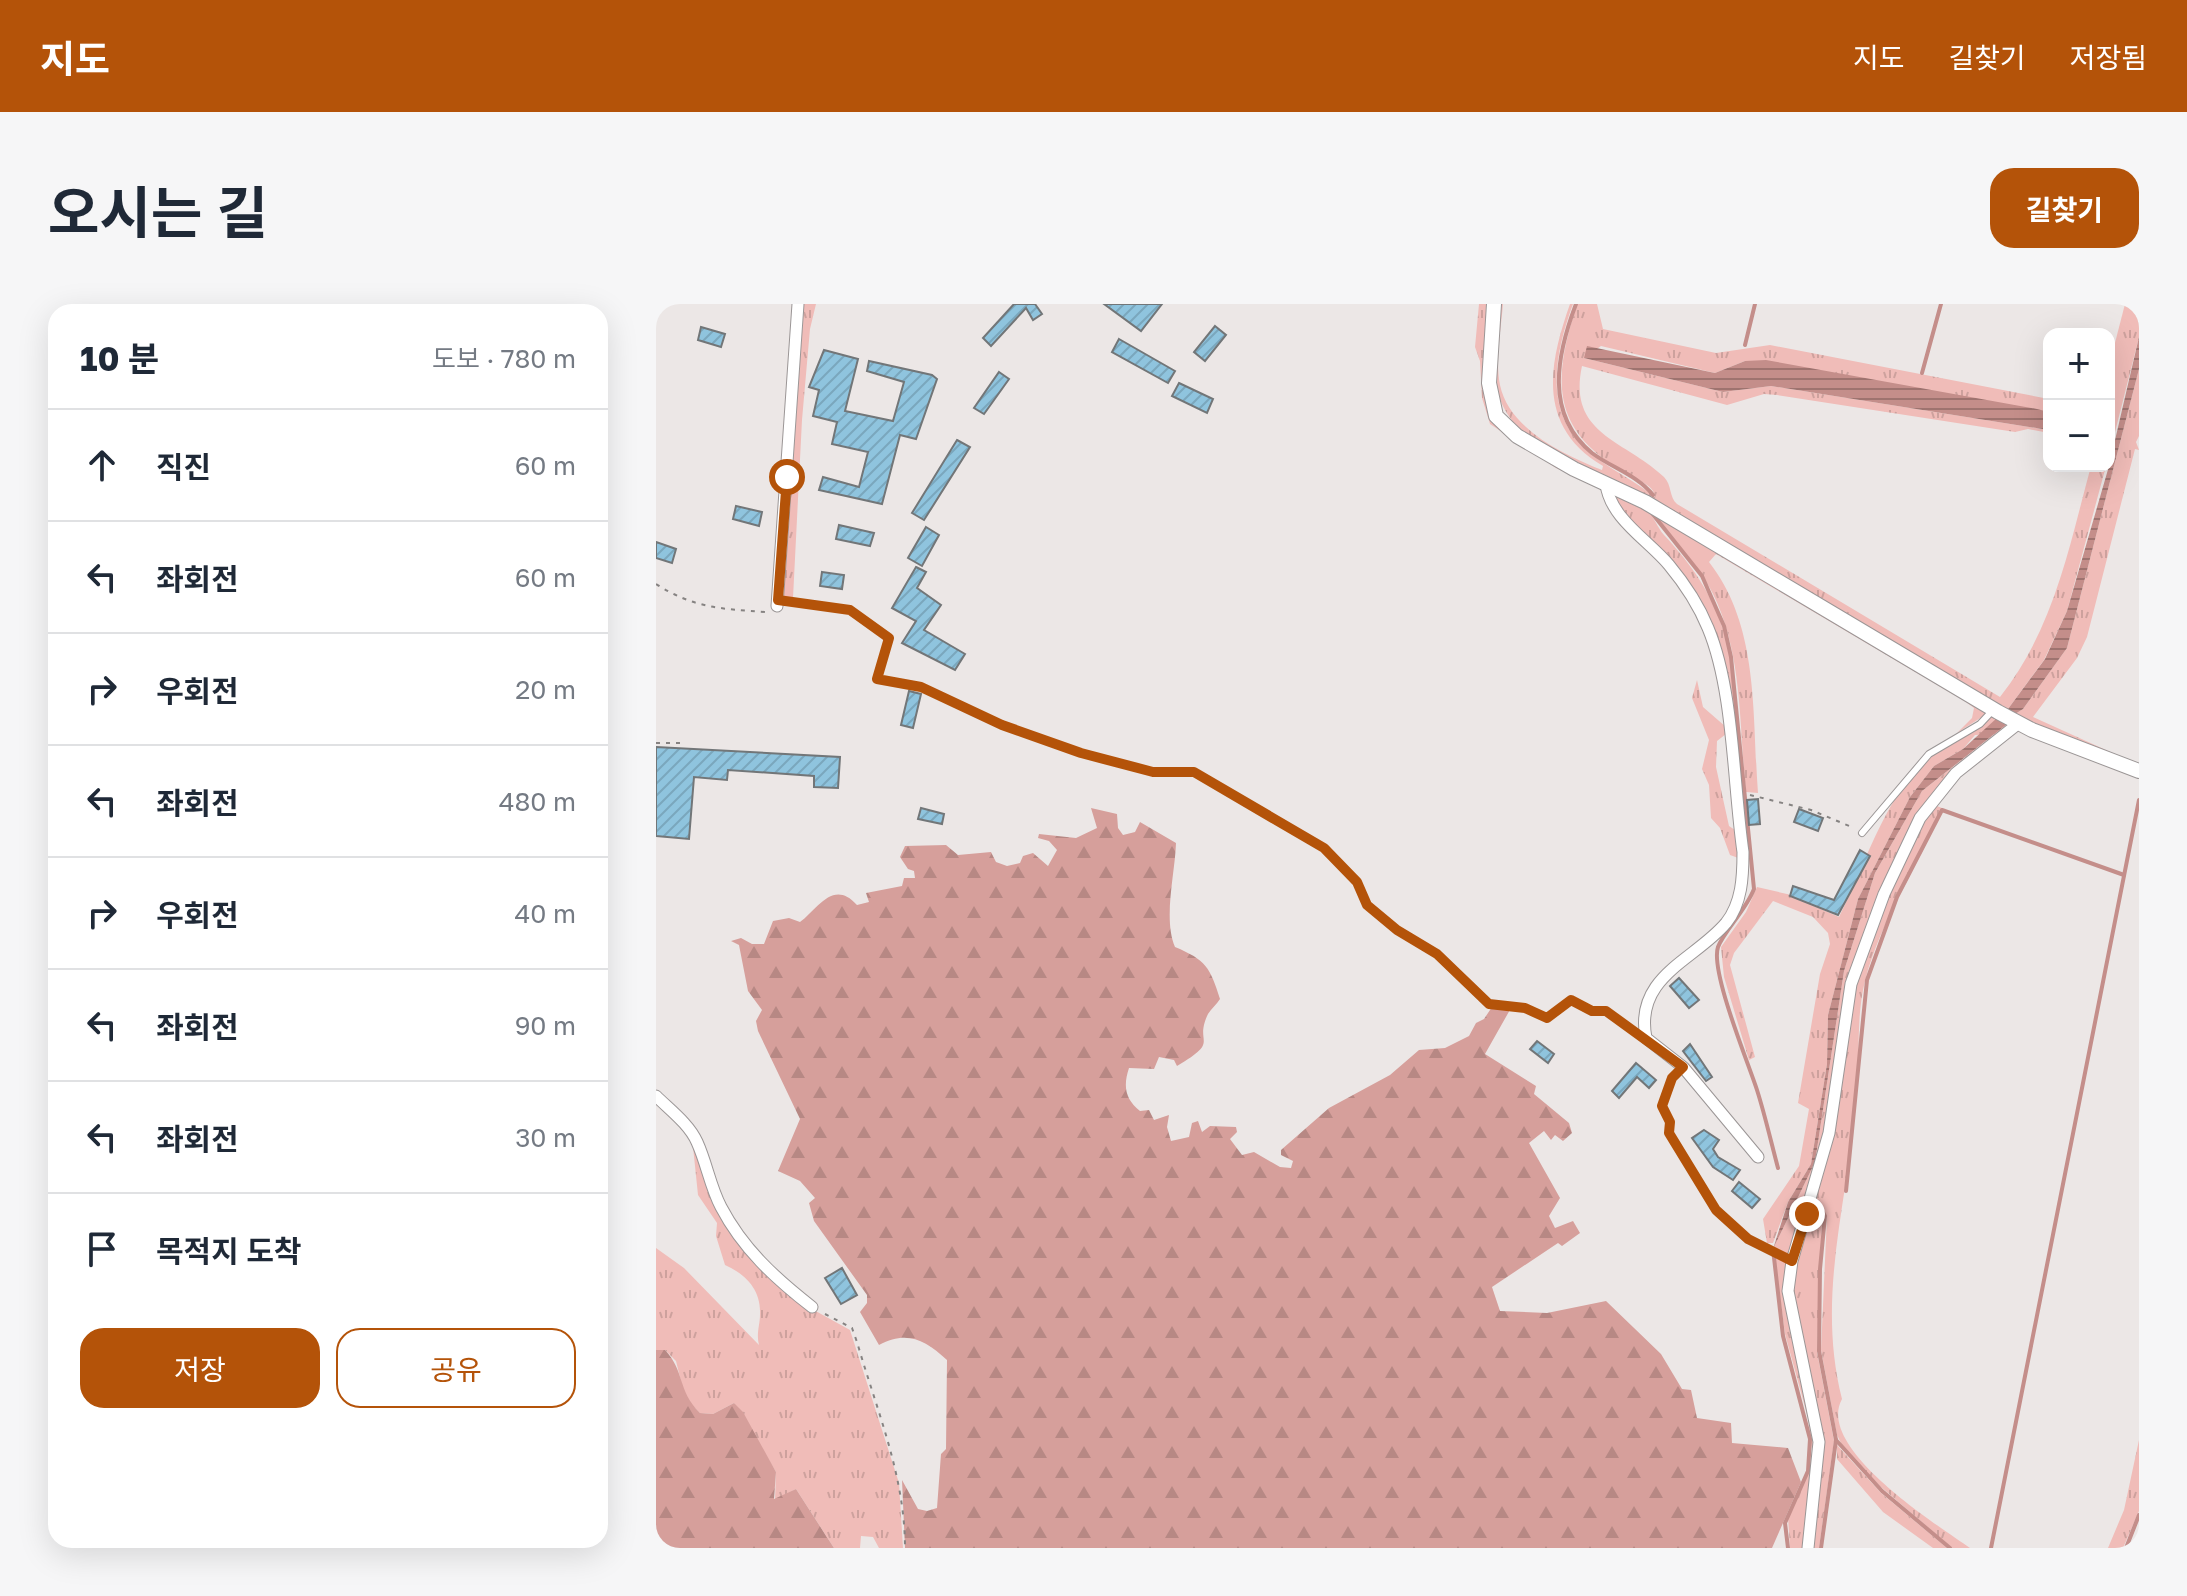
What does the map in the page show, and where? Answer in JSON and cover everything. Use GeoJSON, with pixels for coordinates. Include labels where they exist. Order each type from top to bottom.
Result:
{"type":"FeatureCollection","features":[{"type":"Feature","properties":{"kind":"street"},"geometry":{"type":"LineString","coordinates":[[778,603],[798,304]]}},
{"type":"Feature","properties":{"kind":"street"},"geometry":{"type":"LineString","coordinates":[[1494,304],[1489,383],[1496,416],[1517,436],[1645,502],[2019,723],[2139,771]]}},
{"type":"Feature","properties":{"kind":"street"},"geometry":{"type":"LineString","coordinates":[[1606,484],[1608,497],[1622,517],[1668,564],[1707,626],[1719,661],[1743,852],[1743,875],[1735,908],[1726,923],[1668,969],[1645,1011],[1646,1038],[1683,1067],[1758,1157]]}},
{"type":"Feature","properties":{"kind":"street"},"geometry":{"type":"LineString","coordinates":[[1808,1548],[1819,1442],[1788,1291],[1792,1261],[1829,1133],[1851,984],[1884,894],[1920,818],[1936,794],[1977,754],[2019,723]]}},
{"type":"Feature","properties":{"kind":"street"},"geometry":{"type":"LineString","coordinates":[[656,1096],[686,1125],[697,1142],[710,1186],[738,1236],[763,1266],[812,1307]]}},
{"type":"Feature","properties":{"kind":"lane"},"geometry":{"type":"LineString","coordinates":[[1862,833],[1929,754],[1980,724],[1994,709]]}},
{"type":"Feature","properties":{"kind":"path"},"geometry":{"type":"LineString","coordinates":[[656,584],[681,600],[699,606],[768,613],[778,603],[850,610],[889,638],[877,679],[921,687],[1002,725],[1081,753],[1153,772],[1194,772],[1232,797],[1324,848],[1357,882],[1367,905],[1397,930],[1437,954],[1489,1004],[1525,1008],[1547,1018],[1571,1000],[1592,1011],[1606,1011],[1646,1038]]}},
{"type":"Feature","properties":{"kind":"path"},"geometry":{"type":"LineString","coordinates":[[656,743],[683,743]]}},
{"type":"Feature","properties":{"kind":"path"},"geometry":{"type":"LineString","coordinates":[[1735,796],[1767,798],[1811,810],[1846,823],[1862,833]]}},
{"type":"Feature","properties":{"kind":"path"},"geometry":{"type":"LineString","coordinates":[[1683,1067],[1672,1078],[1662,1106],[1677,1151],[1716,1210],[1748,1239],[1792,1261]]}},
{"type":"Feature","properties":{"kind":"path"},"geometry":{"type":"LineString","coordinates":[[812,1307],[852,1328],[888,1453],[900,1481],[905,1548]]}},
{"type":"Feature","properties":{"kind":"green space"},"geometry":{"type":"Polygon","coordinates":[[[804,304],[816,304],[810,329],[802,420],[793,598],[783,597],[804,304]]]}},
{"type":"Feature","properties":{"kind":"green space"},"geometry":{"type":"Polygon","coordinates":[[[1479,304],[1488,304],[1491,410],[1604,489],[1556,468],[1490,424],[1482,398],[1480,361],[1475,347],[1479,304]]]}},
{"type":"Feature","properties":{"kind":"green space"},"geometry":{"type":"Polygon","coordinates":[[[1498,304],[1503,304],[1498,365],[1505,401],[1514,415],[1540,438],[1571,457],[1602,470],[1603,466],[1567,433],[1558,414],[1554,394],[1553,372],[1557,350],[1570,304],[1573,304],[1558,362],[1559,401],[1564,419],[1589,452],[1655,497],[1647,485],[1592,449],[1568,416],[1563,398],[1563,362],[1577,304],[1597,304],[1603,329],[1716,353],[1770,345],[2043,398],[2043,411],[1745,361],[1715,373],[1601,346],[1584,358],[1723,392],[1771,386],[2043,429],[2043,432],[2028,429],[2015,432],[1777,395],[1764,394],[1727,405],[1582,366],[1580,389],[1583,407],[1591,422],[1664,477],[1677,504],[2000,697],[2019,671],[2047,615],[2067,557],[2089,472],[2104,472],[2067,611],[2044,660],[2008,709],[1999,706],[1527,436],[1503,406],[1494,359],[1498,304]]]}},
{"type":"Feature","properties":{"kind":"green space"},"geometry":{"type":"Polygon","coordinates":[[[2125,304],[2139,304],[2139,337],[2115,432],[2115,400],[2115,343],[2125,304]]]}},
{"type":"Feature","properties":{"kind":"green space"},"geometry":{"type":"Polygon","coordinates":[[[2139,369],[2139,436],[2136,442],[2139,450],[2135,449],[2087,637],[2077,658],[2033,717],[2139,765],[2046,731],[2015,714],[2023,709],[2067,648],[2112,472],[2115,472],[2139,369]]]}},
{"type":"Feature","properties":{"kind":"green space"},"geometry":{"type":"Polygon","coordinates":[[[1609,488],[1649,512],[1700,580],[1712,603],[1722,625],[1733,674],[1736,732],[1708,623],[1623,514],[1609,488]]]}},
{"type":"Feature","properties":{"kind":"green space"},"geometry":{"type":"Polygon","coordinates":[[[1653,510],[1986,712],[1985,715],[1957,733],[1972,718],[1974,708],[1966,702],[1716,554],[1709,562],[1726,587],[1737,615],[1750,673],[1758,793],[1746,792],[1735,666],[1723,617],[1707,582],[1665,530],[1653,510]]]}},
{"type":"Feature","properties":{"kind":"green space"},"geometry":{"type":"Polygon","coordinates":[[[1697,680],[1703,707],[1726,727],[1726,734],[1717,741],[1716,767],[1729,826],[1738,832],[1741,859],[1730,855],[1720,828],[1711,818],[1709,785],[1702,769],[1709,740],[1692,698],[1697,680]]]}},
{"type":"Feature","properties":{"kind":"green space"},"geometry":{"type":"Polygon","coordinates":[[[1991,715],[2011,722],[1928,802],[1842,1008],[1827,1128],[1788,1256],[1773,1249],[1815,1162],[1844,971],[1875,873],[1922,791],[1995,734],[1975,735],[1963,749],[1934,766],[1910,797],[1858,899],[1828,1015],[1827,1064],[1811,1164],[1788,1202],[1773,1243],[1767,1243],[1763,1219],[1799,1166],[1809,1109],[1798,1103],[1820,974],[1830,944],[1828,933],[1813,917],[1773,901],[1734,953],[1730,965],[1755,1057],[1749,1060],[1724,977],[1721,947],[1746,912],[1757,887],[1787,894],[1839,917],[1886,814],[1910,777],[1940,747],[1991,715]]]}},
{"type":"Feature","properties":{"kind":"green space"},"geometry":{"type":"Polygon","coordinates":[[[1932,804],[1942,808],[1890,914],[1872,958],[1862,995],[1857,1090],[1837,1244],[1832,1321],[1842,1399],[1838,1418],[1846,1440],[1883,1483],[1970,1548],[1952,1548],[1881,1487],[1845,1451],[1837,1435],[1821,1350],[1827,1216],[1816,1198],[1822,1223],[1817,1352],[1834,1441],[1819,1548],[1810,1548],[1821,1455],[1792,1298],[1792,1278],[1826,1164],[1841,1082],[1851,996],[1898,867],[1932,804]]]}},
{"type":"Feature","properties":{"kind":"green space"},"geometry":{"type":"Polygon","coordinates":[[[1091,808],[1117,814],[1118,828],[1123,835],[1135,832],[1140,822],[1176,843],[1170,910],[1175,947],[1194,956],[1205,966],[1220,999],[1208,1014],[1203,1031],[1204,1042],[1199,1051],[1177,1066],[1174,1060],[1159,1057],[1154,1069],[1129,1068],[1126,1081],[1128,1097],[1140,1111],[1149,1110],[1154,1120],[1169,1115],[1167,1127],[1171,1141],[1189,1137],[1192,1123],[1198,1121],[1202,1132],[1210,1126],[1236,1127],[1237,1132],[1230,1139],[1242,1155],[1254,1152],[1280,1167],[1291,1168],[1293,1161],[1281,1155],[1281,1150],[1329,1108],[1390,1075],[1419,1050],[1445,1048],[1469,1036],[1476,1023],[1484,1019],[1492,1007],[1511,1008],[1485,1054],[1536,1086],[1534,1094],[1569,1123],[1572,1133],[1563,1141],[1555,1135],[1551,1140],[1544,1131],[1529,1143],[1560,1198],[1549,1216],[1555,1228],[1573,1221],[1580,1233],[1562,1246],[1558,1243],[1492,1287],[1500,1311],[1547,1313],[1606,1301],[1661,1354],[1682,1389],[1691,1390],[1697,1418],[1731,1423],[1732,1443],[1788,1448],[1801,1482],[1772,1548],[905,1548],[902,1480],[918,1509],[927,1511],[937,1508],[941,1454],[946,1449],[947,1360],[915,1339],[898,1338],[879,1345],[860,1312],[867,1303],[867,1295],[814,1221],[809,1203],[815,1198],[800,1181],[778,1171],[800,1119],[758,1031],[756,1021],[762,1010],[748,991],[739,945],[731,941],[741,938],[752,944],[764,944],[773,921],[789,918],[800,922],[833,895],[848,897],[857,905],[869,902],[866,893],[902,886],[904,878],[915,878],[914,871],[908,869],[900,857],[905,846],[946,845],[958,855],[991,852],[996,862],[1007,866],[1020,863],[1023,856],[1033,853],[1048,866],[1057,850],[1049,841],[1038,838],[1039,834],[1076,838],[1097,828],[1091,808]]]}},
{"type":"Feature","properties":{"kind":"green space"},"geometry":{"type":"Polygon","coordinates":[[[692,1137],[722,1214],[812,1309],[850,1330],[899,1483],[903,1548],[879,1548],[873,1537],[861,1536],[860,1548],[834,1548],[796,1489],[775,1500],[776,1472],[734,1403],[713,1414],[700,1413],[685,1398],[676,1361],[665,1350],[656,1350],[656,1248],[684,1268],[759,1345],[758,1297],[745,1278],[725,1265],[716,1236],[717,1223],[698,1195],[692,1137]]]}},
{"type":"Feature","properties":{"kind":"green space"},"geometry":{"type":"Polygon","coordinates":[[[1774,1252],[1790,1263],[1786,1291],[1817,1443],[1806,1548],[1790,1548],[1788,1517],[1808,1474],[1812,1451],[1808,1418],[1785,1334],[1774,1252]]]}},
{"type":"Feature","properties":{"kind":"green space"},"geometry":{"type":"Polygon","coordinates":[[[656,1350],[665,1350],[676,1365],[688,1396],[700,1413],[713,1414],[734,1403],[743,1412],[776,1472],[774,1499],[796,1489],[834,1548],[656,1548],[656,1350]]]}},
{"type":"Feature","properties":{"kind":"green space"},"geometry":{"type":"Polygon","coordinates":[[[2139,1440],[2139,1511],[2123,1548],[2108,1548],[2124,1510],[2139,1440]]]}},
{"type":"Feature","properties":{"kind":"green space"},"geometry":{"type":"Polygon","coordinates":[[[1837,1445],[1881,1493],[1947,1548],[1933,1548],[1883,1512],[1837,1459],[1837,1445]]]}},
{"type":"Feature","properties":{"kind":"shaded area"},"geometry":{"type":"Polygon","coordinates":[[[2139,337],[2139,369],[2115,462],[2115,440],[2139,337]]]}},
{"type":"Feature","properties":{"kind":"shaded area"},"geometry":{"type":"Polygon","coordinates":[[[1587,346],[1715,373],[1745,361],[1766,360],[2037,409],[2043,410],[2043,429],[1771,386],[1723,392],[1584,358],[1587,346]]]}},
{"type":"Feature","properties":{"kind":"shaded area"},"geometry":{"type":"Polygon","coordinates":[[[2107,472],[2112,472],[2067,648],[2023,709],[2015,714],[2008,709],[2045,659],[2067,611],[2107,472]]]}},
{"type":"Feature","properties":{"kind":"shaded area"},"geometry":{"type":"Polygon","coordinates":[[[1998,717],[2007,724],[1922,791],[1875,873],[1844,971],[1815,1162],[1773,1249],[1788,1202],[1811,1164],[1827,1064],[1828,1015],[1858,899],[1910,797],[1934,766],[1963,749],[1998,717]]]}},
{"type":"Feature","properties":{"kind":"building"},"geometry":{"type":"Polygon","coordinates":[[[1014,304],[1035,304],[1042,314],[1033,320],[1026,308],[991,346],[983,338],[1014,304]]]}},
{"type":"Feature","properties":{"kind":"building"},"geometry":{"type":"Polygon","coordinates":[[[1104,304],[1162,304],[1141,331],[1104,304]]]}},
{"type":"Feature","properties":{"kind":"building"},"geometry":{"type":"Polygon","coordinates":[[[1215,326],[1226,335],[1205,361],[1194,352],[1215,326]]]}},
{"type":"Feature","properties":{"kind":"building"},"geometry":{"type":"Polygon","coordinates":[[[701,327],[725,334],[721,347],[698,340],[701,327]]]}},
{"type":"Feature","properties":{"kind":"building"},"geometry":{"type":"Polygon","coordinates":[[[1119,339],[1175,371],[1168,383],[1112,352],[1119,339]]]}},
{"type":"Feature","properties":{"kind":"building"},"geometry":{"type":"Polygon","coordinates":[[[824,350],[858,359],[845,411],[893,421],[904,382],[867,371],[869,361],[932,375],[937,379],[916,439],[900,435],[882,504],[819,490],[823,477],[859,487],[868,452],[832,444],[837,422],[813,416],[819,390],[809,387],[824,350]]]}},
{"type":"Feature","properties":{"kind":"building"},"geometry":{"type":"Polygon","coordinates":[[[999,372],[1009,379],[984,414],[974,408],[999,372]]]}},
{"type":"Feature","properties":{"kind":"building"},"geometry":{"type":"Polygon","coordinates":[[[1179,383],[1213,399],[1207,413],[1172,396],[1179,383]]]}},
{"type":"Feature","properties":{"kind":"building"},"geometry":{"type":"Polygon","coordinates":[[[957,440],[970,447],[924,520],[912,513],[957,440]]]}},
{"type":"Feature","properties":{"kind":"building"},"geometry":{"type":"Polygon","coordinates":[[[736,506],[762,512],[759,526],[733,519],[736,506]]]}},
{"type":"Feature","properties":{"kind":"building"},"geometry":{"type":"Polygon","coordinates":[[[839,525],[874,533],[870,546],[836,539],[839,525]]]}},
{"type":"Feature","properties":{"kind":"building"},"geometry":{"type":"Polygon","coordinates":[[[926,527],[939,535],[922,566],[908,558],[926,527]]]}},
{"type":"Feature","properties":{"kind":"building"},"geometry":{"type":"Polygon","coordinates":[[[656,542],[676,549],[672,563],[656,558],[656,542]]]}},
{"type":"Feature","properties":{"kind":"building"},"geometry":{"type":"Polygon","coordinates":[[[916,567],[926,572],[917,588],[941,605],[924,630],[965,654],[955,670],[902,643],[916,621],[892,608],[916,567]]]}},
{"type":"Feature","properties":{"kind":"building"},"geometry":{"type":"Polygon","coordinates":[[[822,572],[844,575],[842,589],[820,586],[822,572]]]}},
{"type":"Feature","properties":{"kind":"building"},"geometry":{"type":"Polygon","coordinates":[[[909,691],[921,694],[913,728],[901,725],[909,691]]]}},
{"type":"Feature","properties":{"kind":"building"},"geometry":{"type":"Polygon","coordinates":[[[656,747],[840,757],[838,788],[814,787],[814,776],[728,770],[727,780],[694,777],[689,839],[656,836],[656,747]]]}},
{"type":"Feature","properties":{"kind":"building"},"geometry":{"type":"Polygon","coordinates":[[[1758,799],[1760,824],[1749,825],[1747,800],[1758,799]]]}},
{"type":"Feature","properties":{"kind":"building"},"geometry":{"type":"Polygon","coordinates":[[[921,808],[944,814],[942,824],[918,819],[921,808]]]}},
{"type":"Feature","properties":{"kind":"building"},"geometry":{"type":"Polygon","coordinates":[[[1799,809],[1823,818],[1818,831],[1794,822],[1799,809]]]}},
{"type":"Feature","properties":{"kind":"building"},"geometry":{"type":"Polygon","coordinates":[[[1860,850],[1870,856],[1838,915],[1790,896],[1793,886],[1834,900],[1860,850]]]}},
{"type":"Feature","properties":{"kind":"building"},"geometry":{"type":"Polygon","coordinates":[[[1679,978],[1699,1000],[1689,1008],[1670,986],[1679,978]]]}},
{"type":"Feature","properties":{"kind":"building"},"geometry":{"type":"Polygon","coordinates":[[[1537,1041],[1554,1054],[1548,1063],[1530,1049],[1537,1041]]]}},
{"type":"Feature","properties":{"kind":"building"},"geometry":{"type":"Polygon","coordinates":[[[1690,1044],[1712,1077],[1706,1081],[1683,1051],[1690,1044]]]}},
{"type":"Feature","properties":{"kind":"building"},"geometry":{"type":"Polygon","coordinates":[[[1636,1063],[1656,1080],[1649,1088],[1637,1077],[1619,1098],[1612,1091],[1636,1063]]]}},
{"type":"Feature","properties":{"kind":"building"},"geometry":{"type":"Polygon","coordinates":[[[1704,1130],[1719,1140],[1713,1149],[1718,1157],[1740,1170],[1733,1180],[1713,1167],[1692,1138],[1704,1130]]]}},
{"type":"Feature","properties":{"kind":"building"},"geometry":{"type":"Polygon","coordinates":[[[1739,1182],[1760,1199],[1752,1208],[1732,1191],[1739,1182]]]}},
{"type":"Feature","properties":{"kind":"building"},"geometry":{"type":"Polygon","coordinates":[[[842,1268],[857,1295],[841,1304],[825,1278],[842,1268]]]}},
{"type":"Feature","properties":{"kind":"waterway"},"geometry":{"type":"LineString","coordinates":[[1576,304],[1560,363],[1561,402],[1567,420],[1592,453],[1632,477],[1653,495]]}},
{"type":"Feature","properties":{"kind":"waterway"},"geometry":{"type":"LineString","coordinates":[[1745,345],[1755,304]]}},
{"type":"Feature","properties":{"kind":"waterway"},"geometry":{"type":"LineString","coordinates":[[1922,373],[1941,304]]}},
{"type":"Feature","properties":{"kind":"waterway"},"geometry":{"type":"LineString","coordinates":[[1651,512],[1702,576],[1724,626],[1731,657],[1754,889],[1721,941],[1717,959],[1724,995],[1757,1090],[1778,1168]]}},
{"type":"Feature","properties":{"kind":"waterway"},"geometry":{"type":"LineString","coordinates":[[1991,1548],[2139,800]]}},
{"type":"Feature","properties":{"kind":"waterway"},"geometry":{"type":"LineString","coordinates":[[1846,1191],[1867,980],[1897,897],[1942,810],[2124,875]]}},
{"type":"Feature","properties":{"kind":"waterway"},"geometry":{"type":"LineString","coordinates":[[1817,1202],[1825,1216],[1820,1269],[1819,1351],[1836,1440],[1882,1491],[1950,1548]]}},
{"type":"Feature","properties":{"kind":"waterway"},"geometry":{"type":"LineString","coordinates":[[1773,1249],[1783,1336],[1810,1439],[1808,1471],[1785,1523],[1788,1548]]}},
{"type":"Feature","properties":{"kind":"waterway"},"geometry":{"type":"LineString","coordinates":[[1821,1548],[1836,1440]]}},
{"type":"Feature","properties":{"kind":"waterway"},"geometry":{"type":"LineString","coordinates":[[2126,1548],[2139,1515]]}},
{"type":"Feature","properties":{"kind":"route"},"geometry":{"type":"LineString","coordinates":[[787,477],[778,600],[850,610],[857,618],[889,638],[877,679],[921,687],[1002,725],[1081,753],[1153,772],[1194,772],[1212,782],[1232,797],[1324,848],[1357,882],[1367,905],[1397,930],[1437,954],[1477,991],[1482,1000],[1497,1007],[1525,1008],[1547,1018],[1571,1000],[1592,1011],[1606,1011],[1683,1067],[1672,1078],[1662,1106],[1670,1122],[1669,1133],[1677,1151],[1716,1210],[1748,1239],[1792,1261],[1807,1214]]}}]}
